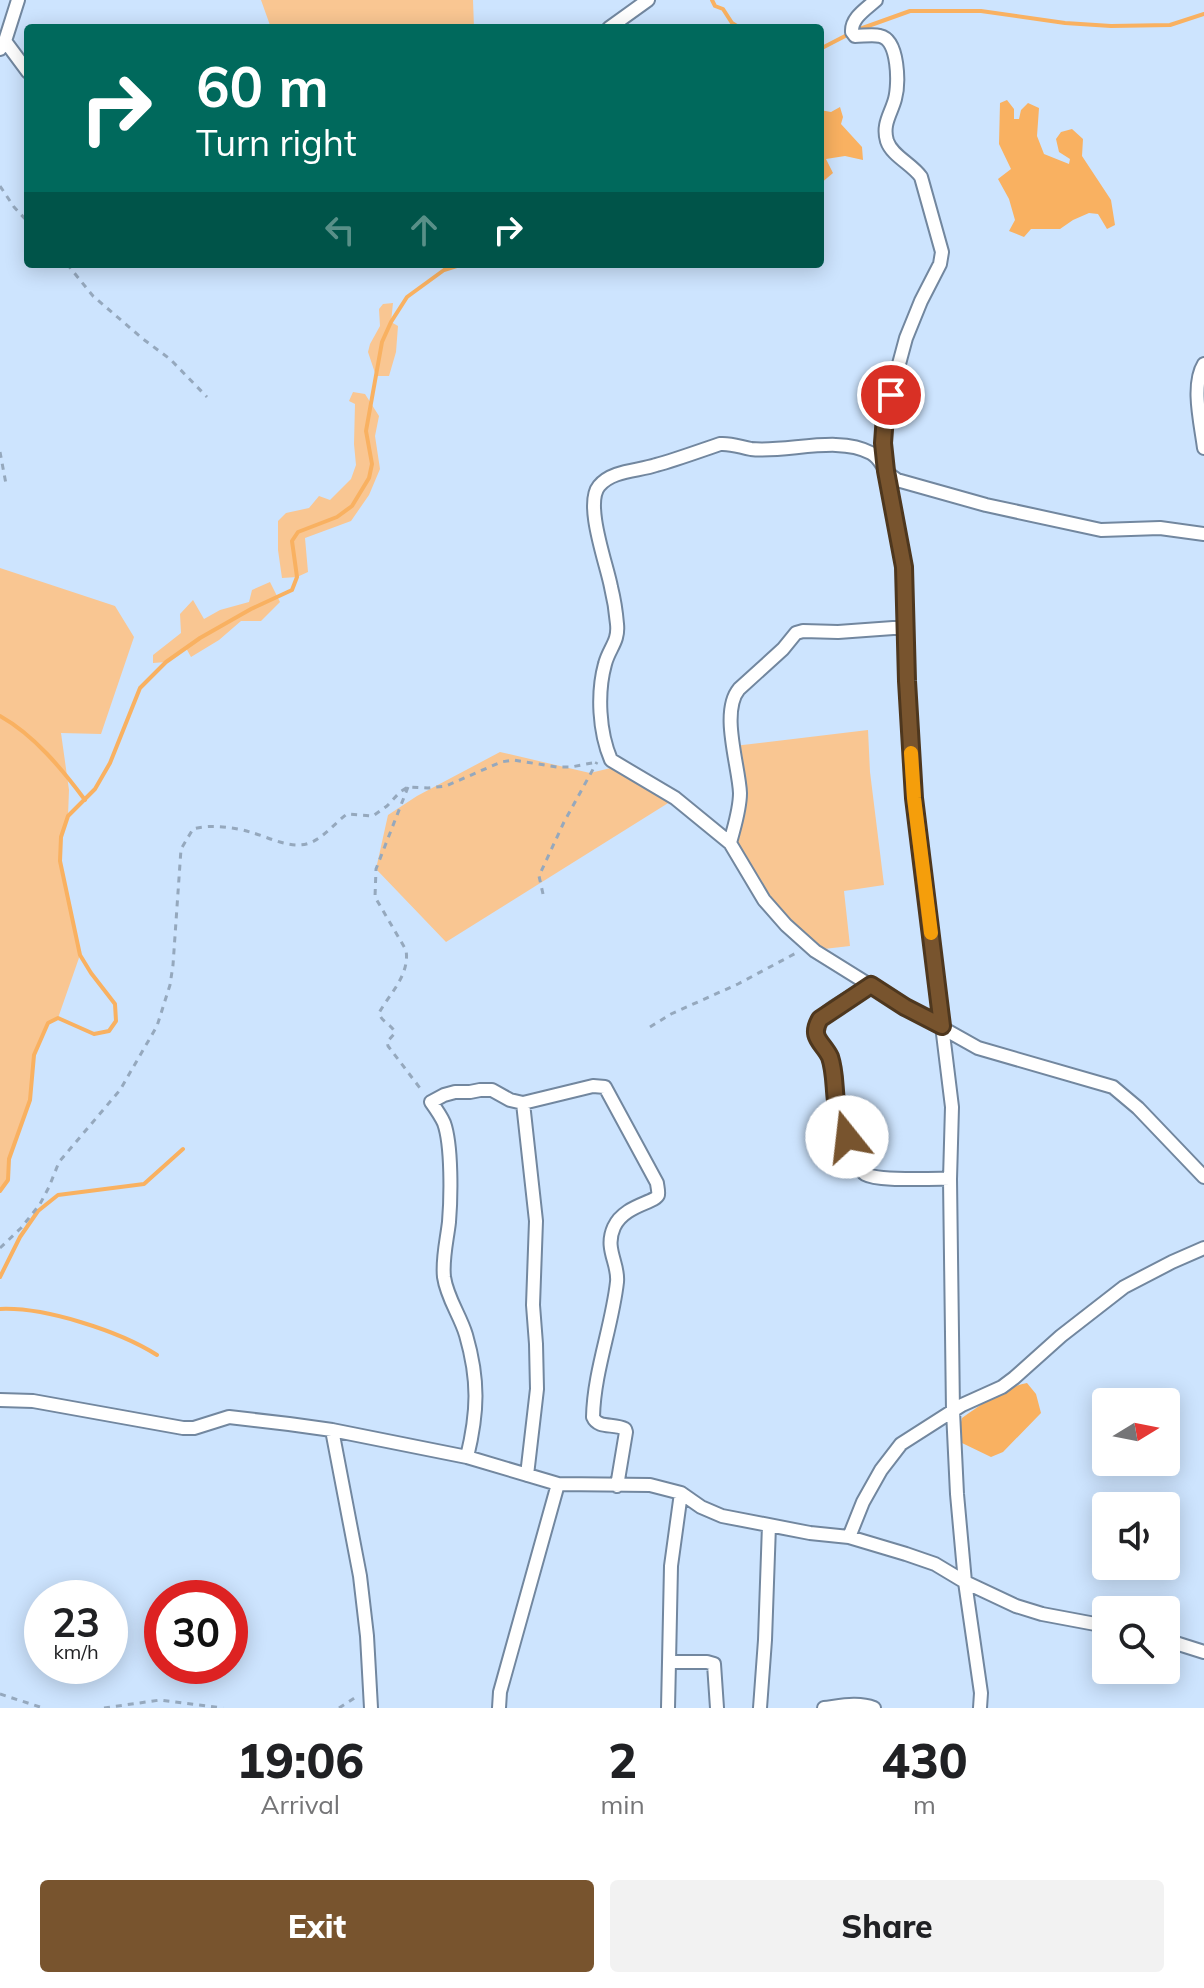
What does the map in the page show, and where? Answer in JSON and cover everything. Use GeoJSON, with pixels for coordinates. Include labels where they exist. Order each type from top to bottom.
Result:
{"type":"FeatureCollection","features":[{"type":"Feature","properties":{"kind":"street"},"geometry":{"type":"LineString","coordinates":[[18,0],[2,45],[24,68]]}},
{"type":"Feature","properties":{"kind":"street"},"geometry":{"type":"LineString","coordinates":[[615,24],[648,0]]}},
{"type":"Feature","properties":{"kind":"street"},"geometry":{"type":"LineString","coordinates":[[876,0],[852,25],[852,32],[855,36],[882,36],[893,49],[897,73],[895,98],[885,123],[886,138],[890,148],[915,168],[921,177],[942,252],[940,264],[906,338],[885,416],[883,443],[904,567],[914,798],[952,1107],[953,1411],[957,1494],[965,1582],[981,1693],[980,1708]]}},
{"type":"Feature","properties":{"kind":"street"},"geometry":{"type":"LineString","coordinates":[[1204,364],[1199,373],[1198,391],[1204,448]]}},
{"type":"Feature","properties":{"kind":"street"},"geometry":{"type":"LineString","coordinates":[[1204,534],[1160,528],[1101,530],[986,505],[897,480],[886,471],[878,457],[859,448],[813,445],[751,449],[720,444],[614,477],[600,484],[595,502],[596,530],[612,589],[618,626],[616,644],[606,660],[602,680],[601,711],[611,760],[675,798],[730,843],[764,900],[809,947],[978,1048],[1113,1087],[1138,1108],[1204,1177]]}},
{"type":"Feature","properties":{"kind":"street"},"geometry":{"type":"LineString","coordinates":[[730,843],[740,795],[732,745],[733,696],[796,633],[907,627]]}},
{"type":"Feature","properties":{"kind":"street"},"geometry":{"type":"LineString","coordinates":[[871,985],[829,1011],[815,1026],[820,1044],[831,1060],[836,1100],[852,1153],[865,1174],[878,1178],[950,1179]]}},
{"type":"Feature","properties":{"kind":"street"},"geometry":{"type":"LineString","coordinates":[[467,1457],[474,1429],[476,1384],[466,1334],[446,1289],[444,1261],[451,1205],[449,1164],[443,1122],[431,1102],[455,1092],[492,1090],[523,1103],[593,1086],[605,1087],[657,1183],[658,1196],[623,1215],[614,1227],[611,1240],[617,1282],[603,1346],[593,1417],[600,1425],[625,1429],[617,1486]]}},
{"type":"Feature","properties":{"kind":"street"},"geometry":{"type":"LineString","coordinates":[[523,1103],[536,1221],[533,1305],[537,1389],[527,1475]]}},
{"type":"Feature","properties":{"kind":"street"},"geometry":{"type":"LineString","coordinates":[[849,1537],[863,1502],[881,1470],[901,1444],[953,1411],[1002,1387],[1124,1287],[1204,1248]]}},
{"type":"Feature","properties":{"kind":"street"},"geometry":{"type":"LineString","coordinates":[[0,1400],[33,1401],[77,1408],[169,1427],[194,1428],[229,1417],[332,1430],[467,1457],[558,1484],[650,1485],[681,1493],[701,1507],[722,1516],[810,1533],[849,1537],[906,1554],[935,1564],[1016,1606],[1092,1623]]}},
{"type":"Feature","properties":{"kind":"street"},"geometry":{"type":"LineString","coordinates":[[332,1430],[360,1576],[371,1708]]}},
{"type":"Feature","properties":{"kind":"street"},"geometry":{"type":"LineString","coordinates":[[499,1708],[500,1692],[558,1484]]}},
{"type":"Feature","properties":{"kind":"street"},"geometry":{"type":"LineString","coordinates":[[668,1708],[671,1566],[681,1493]]}},
{"type":"Feature","properties":{"kind":"street"},"geometry":{"type":"LineString","coordinates":[[760,1708],[769,1525]]}},
{"type":"Feature","properties":{"kind":"street"},"geometry":{"type":"LineString","coordinates":[[1180,1644],[1204,1652]]}},
{"type":"Feature","properties":{"kind":"street"},"geometry":{"type":"LineString","coordinates":[[669,1662],[714,1664],[717,1708]]}},
{"type":"Feature","properties":{"kind":"street"},"geometry":{"type":"LineString","coordinates":[[824,1708],[866,1705],[874,1708]]}},
{"type":"Feature","properties":{"kind":"path"},"geometry":{"type":"LineString","coordinates":[[0,186],[24,218]]}},
{"type":"Feature","properties":{"kind":"path"},"geometry":{"type":"LineString","coordinates":[[70,268],[93,296],[170,359],[207,397]]}},
{"type":"Feature","properties":{"kind":"path"},"geometry":{"type":"LineString","coordinates":[[0,452],[6,484]]}},
{"type":"Feature","properties":{"kind":"path"},"geometry":{"type":"LineString","coordinates":[[0,1248],[40,1204],[59,1162],[120,1090],[157,1026],[173,965],[181,849],[193,829],[202,826],[247,831],[285,843],[308,844],[347,814],[373,816],[408,787],[446,786],[484,768],[513,760],[557,767],[585,766],[597,762],[539,876],[543,894]]}},
{"type":"Feature","properties":{"kind":"path"},"geometry":{"type":"LineString","coordinates":[[408,787],[376,869],[375,897],[406,950],[407,958],[403,975],[379,1015],[394,1029],[388,1046],[431,1102]]}},
{"type":"Feature","properties":{"kind":"path"},"geometry":{"type":"LineString","coordinates":[[650,1027],[809,947]]}},
{"type":"Feature","properties":{"kind":"path"},"geometry":{"type":"LineString","coordinates":[[339,1708],[369,1688]]}},
{"type":"Feature","properties":{"kind":"path"},"geometry":{"type":"LineString","coordinates":[[0,1694],[43,1708]]}},
{"type":"Feature","properties":{"kind":"path"},"geometry":{"type":"LineString","coordinates":[[104,1708],[160,1700],[223,1708]]}},
{"type":"Feature","properties":{"kind":"shaded area"},"geometry":{"type":"Polygon","coordinates":[[[261,0],[473,0],[474,24],[270,24],[261,0]]]}},
{"type":"Feature","properties":{"kind":"shaded area"},"geometry":{"type":"Polygon","coordinates":[[[1007,100],[1014,109],[1014,119],[1019,119],[1021,110],[1028,103],[1039,108],[1037,136],[1044,154],[1069,164],[1070,159],[1059,152],[1056,139],[1061,132],[1072,129],[1083,139],[1082,156],[1111,200],[1115,225],[1107,229],[1098,214],[1089,213],[1060,229],[1031,229],[1024,237],[1009,231],[1015,220],[1009,199],[998,179],[1011,169],[999,144],[1000,103],[1007,100]]]}},
{"type":"Feature","properties":{"kind":"shaded area"},"geometry":{"type":"Polygon","coordinates":[[[840,107],[843,117],[841,124],[862,147],[863,160],[845,156],[826,159],[833,173],[824,181],[824,111],[831,112],[840,107]]]}},
{"type":"Feature","properties":{"kind":"shaded area"},"geometry":{"type":"Polygon","coordinates":[[[393,303],[391,322],[398,326],[396,352],[389,376],[376,376],[368,352],[380,326],[379,309],[383,304],[393,303]]]}},
{"type":"Feature","properties":{"kind":"shaded area"},"geometry":{"type":"Polygon","coordinates":[[[353,392],[365,394],[379,416],[375,436],[380,469],[369,495],[351,521],[305,538],[308,572],[282,578],[278,521],[286,513],[309,508],[319,496],[330,500],[351,479],[356,465],[355,404],[349,401],[353,392]]]}},
{"type":"Feature","properties":{"kind":"shaded area"},"geometry":{"type":"Polygon","coordinates":[[[0,568],[115,606],[134,637],[101,734],[61,733],[69,790],[60,861],[80,955],[58,1018],[48,1023],[34,1055],[30,1100],[9,1159],[8,1180],[0,1191],[0,568]]]}},
{"type":"Feature","properties":{"kind":"shaded area"},"geometry":{"type":"Polygon","coordinates":[[[270,582],[280,602],[261,621],[241,621],[219,640],[191,657],[186,648],[166,662],[153,663],[153,655],[181,633],[180,614],[193,600],[204,619],[220,610],[249,602],[252,590],[270,582]]]}},
{"type":"Feature","properties":{"kind":"shaded area"},"geometry":{"type":"Polygon","coordinates":[[[868,730],[884,885],[844,891],[850,946],[815,950],[766,901],[734,850],[734,746],[868,730]]]}},
{"type":"Feature","properties":{"kind":"shaded area"},"geometry":{"type":"Polygon","coordinates":[[[500,752],[590,773],[615,767],[673,800],[446,942],[376,869],[388,815],[500,752]]]}},
{"type":"Feature","properties":{"kind":"shaded area"},"geometry":{"type":"Polygon","coordinates":[[[1027,1383],[1036,1394],[1041,1413],[1003,1452],[991,1457],[962,1443],[959,1430],[962,1418],[1001,1392],[1027,1383]]]}},
{"type":"Feature","properties":{"kind":"waterway"},"geometry":{"type":"LineString","coordinates":[[712,0],[734,24]]}},
{"type":"Feature","properties":{"kind":"waterway"},"geometry":{"type":"LineString","coordinates":[[857,30],[910,11],[981,11],[1111,26],[1170,25],[1204,14]]}},
{"type":"Feature","properties":{"kind":"waterway"},"geometry":{"type":"LineString","coordinates":[[824,47],[849,34]]}},
{"type":"Feature","properties":{"kind":"waterway"},"geometry":{"type":"LineString","coordinates":[[0,1191],[8,1180],[9,1159],[30,1100],[34,1055],[48,1023],[58,1018],[94,1034],[109,1031],[116,1021],[115,1004],[80,955],[60,861],[61,837],[68,816],[95,789],[110,763],[140,688],[166,662],[200,638],[292,590],[297,577],[292,541],[298,532],[337,517],[352,506],[369,478],[372,464],[366,431],[382,342],[407,297],[450,268]]}},
{"type":"Feature","properties":{"kind":"waterway"},"geometry":{"type":"LineString","coordinates":[[0,716],[36,743],[85,800]]}},
{"type":"Feature","properties":{"kind":"waterway"},"geometry":{"type":"LineString","coordinates":[[0,1277],[20,1237],[38,1211],[58,1195],[144,1184],[183,1149]]}},
{"type":"Feature","properties":{"kind":"waterway"},"geometry":{"type":"LineString","coordinates":[[0,1309],[38,1312],[81,1322],[123,1337],[157,1355]]}},
{"type":"Feature","properties":{"kind":"slow traffic"},"geometry":{"type":"LineString","coordinates":[[911,753],[931,933]]}},
{"type":"Feature","properties":{"kind":"route"},"geometry":{"type":"LineString","coordinates":[[847,1137],[836,1100],[831,1060],[816,1034],[815,1026],[820,1019],[871,985],[942,1026],[914,798],[904,567],[883,443],[885,416],[891,395]]}}]}
